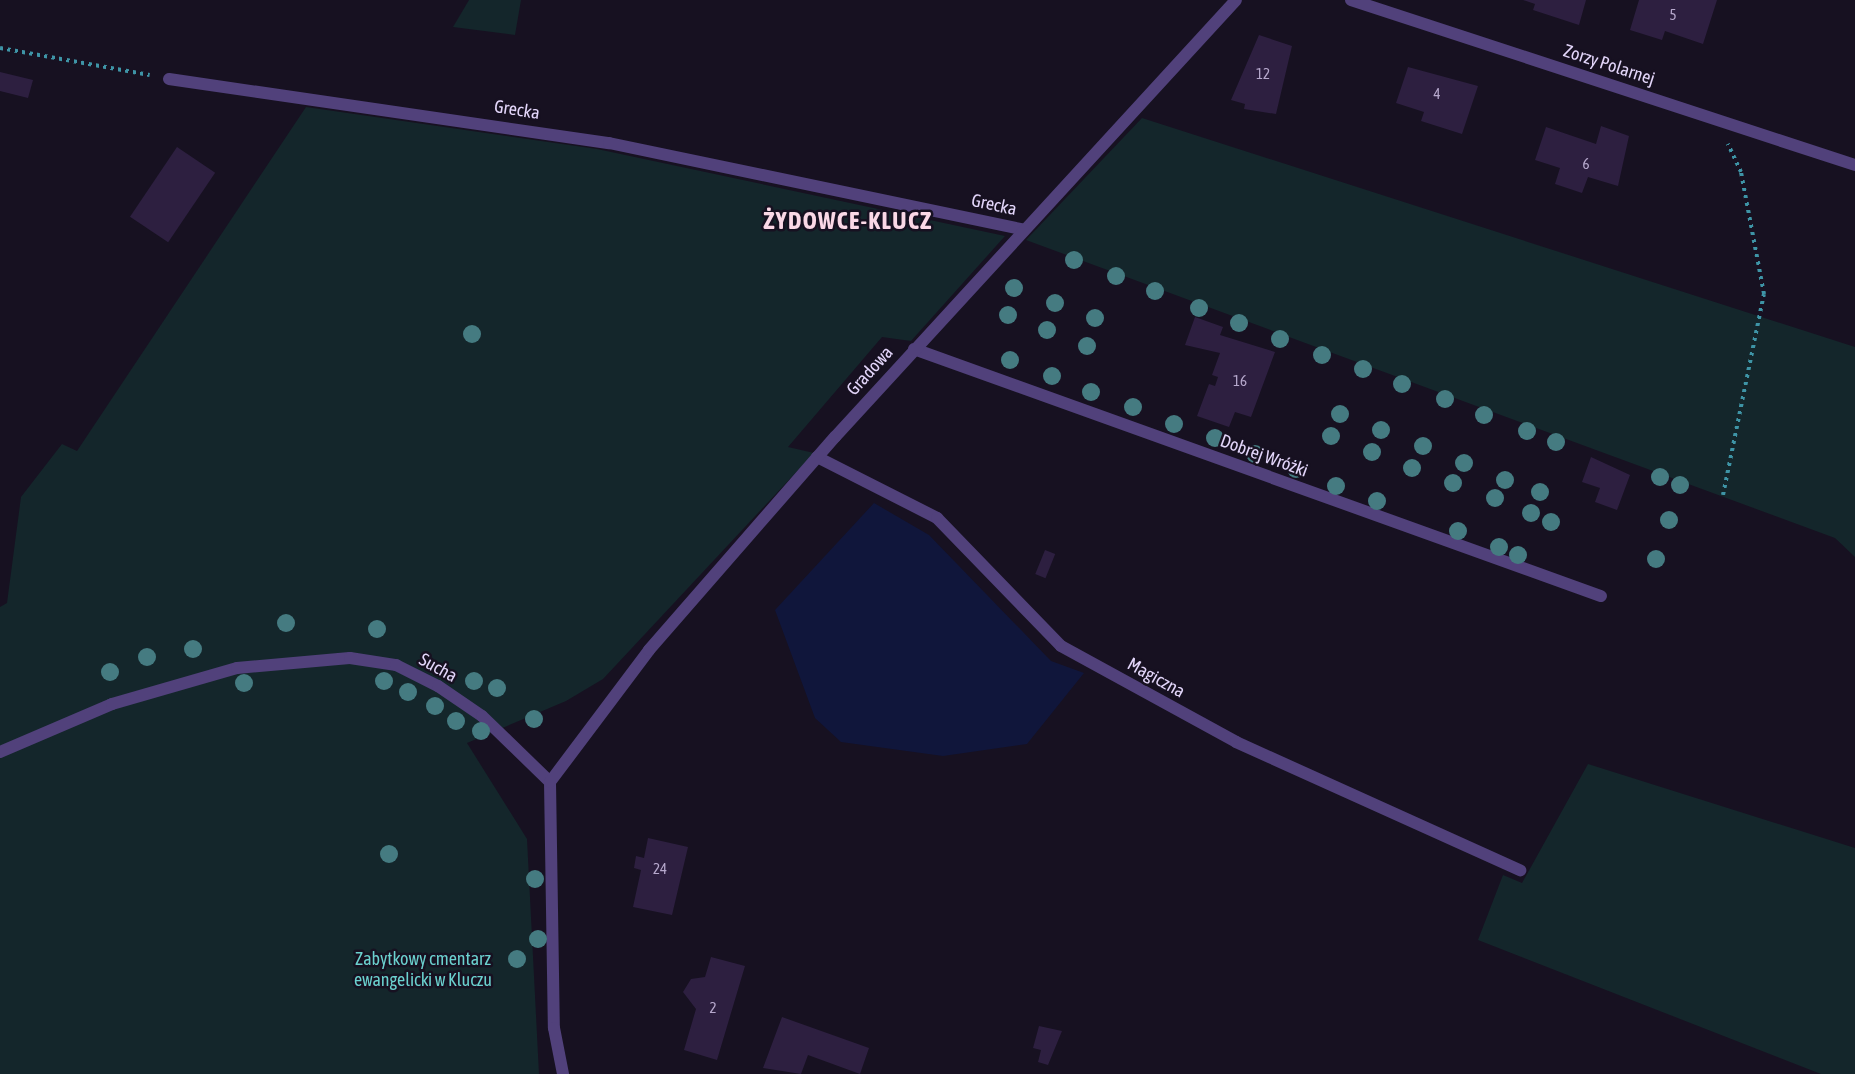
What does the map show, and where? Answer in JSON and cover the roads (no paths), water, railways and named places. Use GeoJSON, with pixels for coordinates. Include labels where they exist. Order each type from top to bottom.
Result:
{"type":"FeatureCollection","features":[{"type":"Feature","properties":{"kind":"street","name":"Gradowa"},"geometry":{"type":"LineString","coordinates":[[550,782],[649,650],[817,457],[1236,0]]}},
{"type":"Feature","properties":{"kind":"street","name":"Zorzy Polarnej"},"geometry":{"type":"LineString","coordinates":[[1351,0],[1855,165]]}},
{"type":"Feature","properties":{"kind":"street","name":"Grecka"},"geometry":{"type":"LineString","coordinates":[[169,79],[599,142],[1024,230]]}},
{"type":"Feature","properties":{"kind":"street","name":"Dobrej Wróżki"},"geometry":{"type":"LineString","coordinates":[[914,349],[1601,596]]}},
{"type":"Feature","properties":{"kind":"street","name":"Magiczna"},"geometry":{"type":"LineString","coordinates":[[817,457],[937,518],[1061,646],[1236,742],[1520,870]]}},
{"type":"Feature","properties":{"kind":"street","name":"Sucha"},"geometry":{"type":"LineString","coordinates":[[0,752],[182,680],[293,660],[350,658],[396,665],[438,686],[482,716],[550,782]]}},
{"type":"Feature","properties":{"kind":"street"},"geometry":{"type":"LineString","coordinates":[[550,782],[554,1028],[563,1074]]}},
{"type":"Feature","properties":{"kind":"water"},"geometry":{"type":"Polygon","coordinates":[[[874,503],[929,535],[1051,661],[1084,673],[1027,744],[943,756],[841,742],[815,718],[775,610],[874,503]]]}},
{"type":"Feature","properties":{"kind":"district","name":"ŻYDOWCE-KLUCZ"},"geometry":{"type":"Point","coordinates":[848,221]}},
{"type":"Feature","properties":{"kind":"park label","name":"Zabytkowy cmentarz ewangelicki w Kluczu"},"geometry":{"type":"Point","coordinates":[423,970]}}]}
